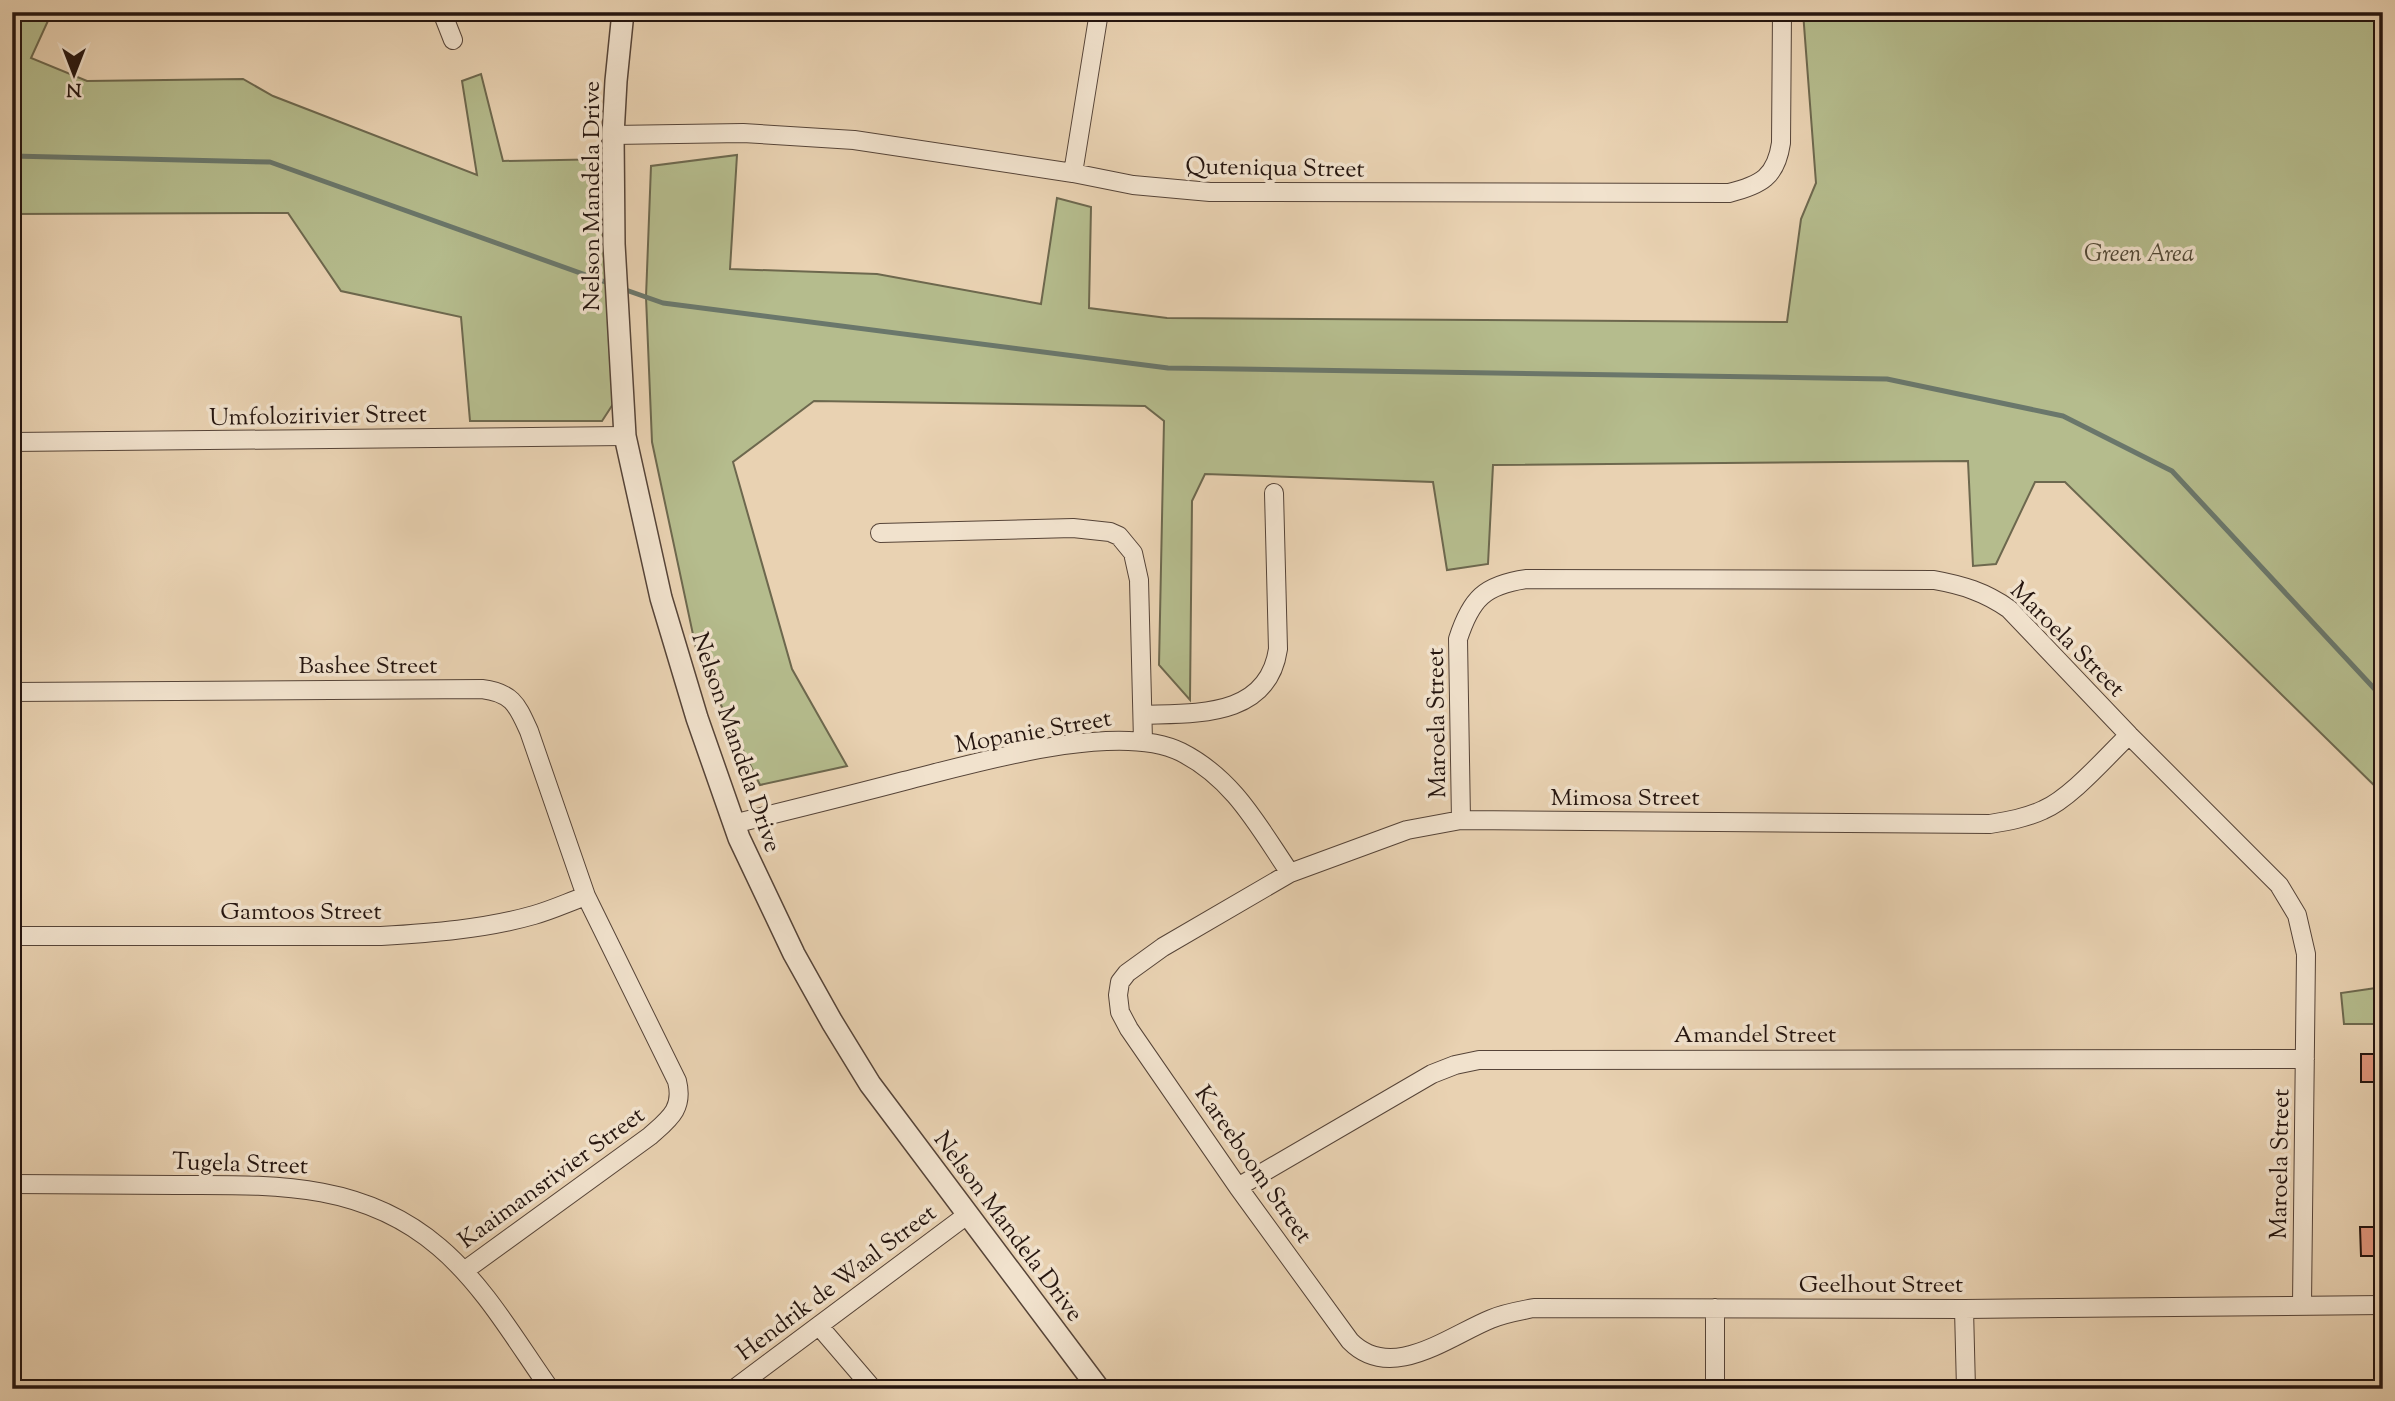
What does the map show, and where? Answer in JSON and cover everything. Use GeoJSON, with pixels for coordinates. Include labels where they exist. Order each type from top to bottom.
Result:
{"type":"FeatureCollection","features":[{"type":"Feature","properties":{"kind":"street"},"geometry":{"type":"LineString","coordinates":[[442,12],[453,40]]}},
{"type":"Feature","properties":{"kind":"street","name":"Nelson Mandela Drive"},"geometry":{"type":"LineString","coordinates":[[623,12],[613,135],[614,244],[625,436],[661,598],[682,675],[733,824],[794,954],[870,1084],[1098,1389]]}},
{"type":"Feature","properties":{"kind":"street"},"geometry":{"type":"LineString","coordinates":[[1073,173],[1099,12]]}},
{"type":"Feature","properties":{"kind":"street","name":"Quteniqua Street"},"geometry":{"type":"LineString","coordinates":[[613,135],[743,133],[841,139],[1166,189],[1210,192],[1729,193],[1762,182],[1778,160],[1781,142],[1782,12]]}},
{"type":"Feature","properties":{"kind":"street","name":"Umfolozirivier Street"},"geometry":{"type":"LineString","coordinates":[[12,442],[625,436]]}},
{"type":"Feature","properties":{"kind":"street"},"geometry":{"type":"LineString","coordinates":[[1143,715],[1208,713],[1231,707],[1252,695],[1276,666],[1278,649],[1274,493]]}},
{"type":"Feature","properties":{"kind":"street"},"geometry":{"type":"LineString","coordinates":[[880,533],[1073,528],[1096,529],[1119,536],[1133,553],[1139,580],[1143,741]]}},
{"type":"Feature","properties":{"kind":"street","name":"Maroela Street"},"geometry":{"type":"LineString","coordinates":[[1461,820],[1458,639],[1473,603],[1483,593],[1508,581],[1934,580],[1975,589],[1991,596],[2010,609],[2129,735],[2279,885],[2297,915],[2305,954],[2302,1304]]}},
{"type":"Feature","properties":{"kind":"street","name":"Bashee Street"},"geometry":{"type":"LineString","coordinates":[[12,692],[440,688],[499,691],[516,706],[529,731],[586,896]]}},
{"type":"Feature","properties":{"kind":"street","name":"Mimosa Street"},"geometry":{"type":"LineString","coordinates":[[1127,973],[1163,947],[1290,873],[1408,830],[1461,820],[1990,824],[2019,819],[2045,809],[2065,797],[2129,735]]}},
{"type":"Feature","properties":{"kind":"street","name":"Mopanie Street"},"geometry":{"type":"LineString","coordinates":[[733,824],[1013,754],[1112,740],[1143,741],[1179,751],[1214,773],[1230,787],[1290,873]]}},
{"type":"Feature","properties":{"kind":"street","name":"Gamtoos Street"},"geometry":{"type":"LineString","coordinates":[[12,936],[381,936],[460,929],[535,915],[586,896]]}},
{"type":"Feature","properties":{"kind":"street","name":"Kaaimansrivier Street"},"geometry":{"type":"LineString","coordinates":[[464,1271],[650,1136],[677,1109],[680,1095],[677,1082],[586,896]]}},
{"type":"Feature","properties":{"kind":"street","name":"Kareeboom Street"},"geometry":{"type":"LineString","coordinates":[[1127,973],[1121,982],[1118,995],[1121,1012],[1129,1029],[1350,1342],[1359,1351],[1388,1359]]}},
{"type":"Feature","properties":{"kind":"street","name":"Amandel Street"},"geometry":{"type":"LineString","coordinates":[[1238,1187],[1432,1074],[1479,1060],[2305,1059]]}},
{"type":"Feature","properties":{"kind":"street","name":"Tugela Street"},"geometry":{"type":"LineString","coordinates":[[12,1184],[292,1186],[371,1206],[392,1215],[438,1245],[464,1271],[550,1389]]}},
{"type":"Feature","properties":{"kind":"street","name":"Hendrik de Waal Street"},"geometry":{"type":"LineString","coordinates":[[734,1389],[967,1215]]}},
{"type":"Feature","properties":{"kind":"street","name":"Geelhout Street"},"geometry":{"type":"LineString","coordinates":[[1388,1359],[1419,1353],[1493,1318],[1524,1310],[1587,1307],[1964,1310],[2383,1305]]}},
{"type":"Feature","properties":{"kind":"street"},"geometry":{"type":"LineString","coordinates":[[1715,1308],[1715,1389]]}},
{"type":"Feature","properties":{"kind":"street"},"geometry":{"type":"LineString","coordinates":[[1964,1310],[1966,1389]]}},
{"type":"Feature","properties":{"kind":"street"},"geometry":{"type":"LineString","coordinates":[[819,1326],[873,1389]]}},
{"type":"Feature","properties":{"kind":"green space"},"geometry":{"type":"Polygon","coordinates":[[[12,12],[52,12],[31,58],[87,81],[243,79],[273,96],[477,175],[462,81],[481,74],[503,161],[611,159],[615,401],[602,421],[470,421],[461,317],[341,291],[288,213],[12,214],[12,12]]]}},
{"type":"Feature","properties":{"kind":"green space","name":"Green Area"},"geometry":{"type":"Polygon","coordinates":[[[1803,12],[2383,12],[2383,794],[2065,482],[2035,482],[1996,564],[1973,566],[1968,461],[1493,465],[1488,564],[1447,570],[1433,482],[1205,474],[1192,501],[1190,700],[1159,665],[1164,421],[1145,406],[814,401],[733,462],[792,669],[847,766],[760,785],[698,658],[652,442],[646,297],[651,166],[737,155],[730,269],[877,274],[1041,304],[1057,198],[1091,207],[1089,308],[1167,318],[1787,322],[1801,219],[1816,183],[1803,12]]]}},
{"type":"Feature","properties":{"kind":"green space"},"geometry":{"type":"Polygon","coordinates":[[[2383,987],[2383,1024],[2344,1024],[2341,993],[2383,987]]]}},
{"type":"Feature","properties":{"kind":"building"},"geometry":{"type":"Polygon","coordinates":[[[2361,1054],[2383,1054],[2383,1082],[2361,1082],[2361,1054]]]}},
{"type":"Feature","properties":{"kind":"building"},"geometry":{"type":"Polygon","coordinates":[[[2360,1227],[2383,1227],[2383,1256],[2361,1256],[2360,1227]]]}},
{"type":"Feature","properties":{"kind":"waterway"},"geometry":{"type":"LineString","coordinates":[[12,156],[270,162],[611,284]]}},
{"type":"Feature","properties":{"kind":"waterway"},"geometry":{"type":"LineString","coordinates":[[623,289],[663,303],[1168,368],[1887,379],[2063,416],[2172,471],[2383,698]]}}]}
